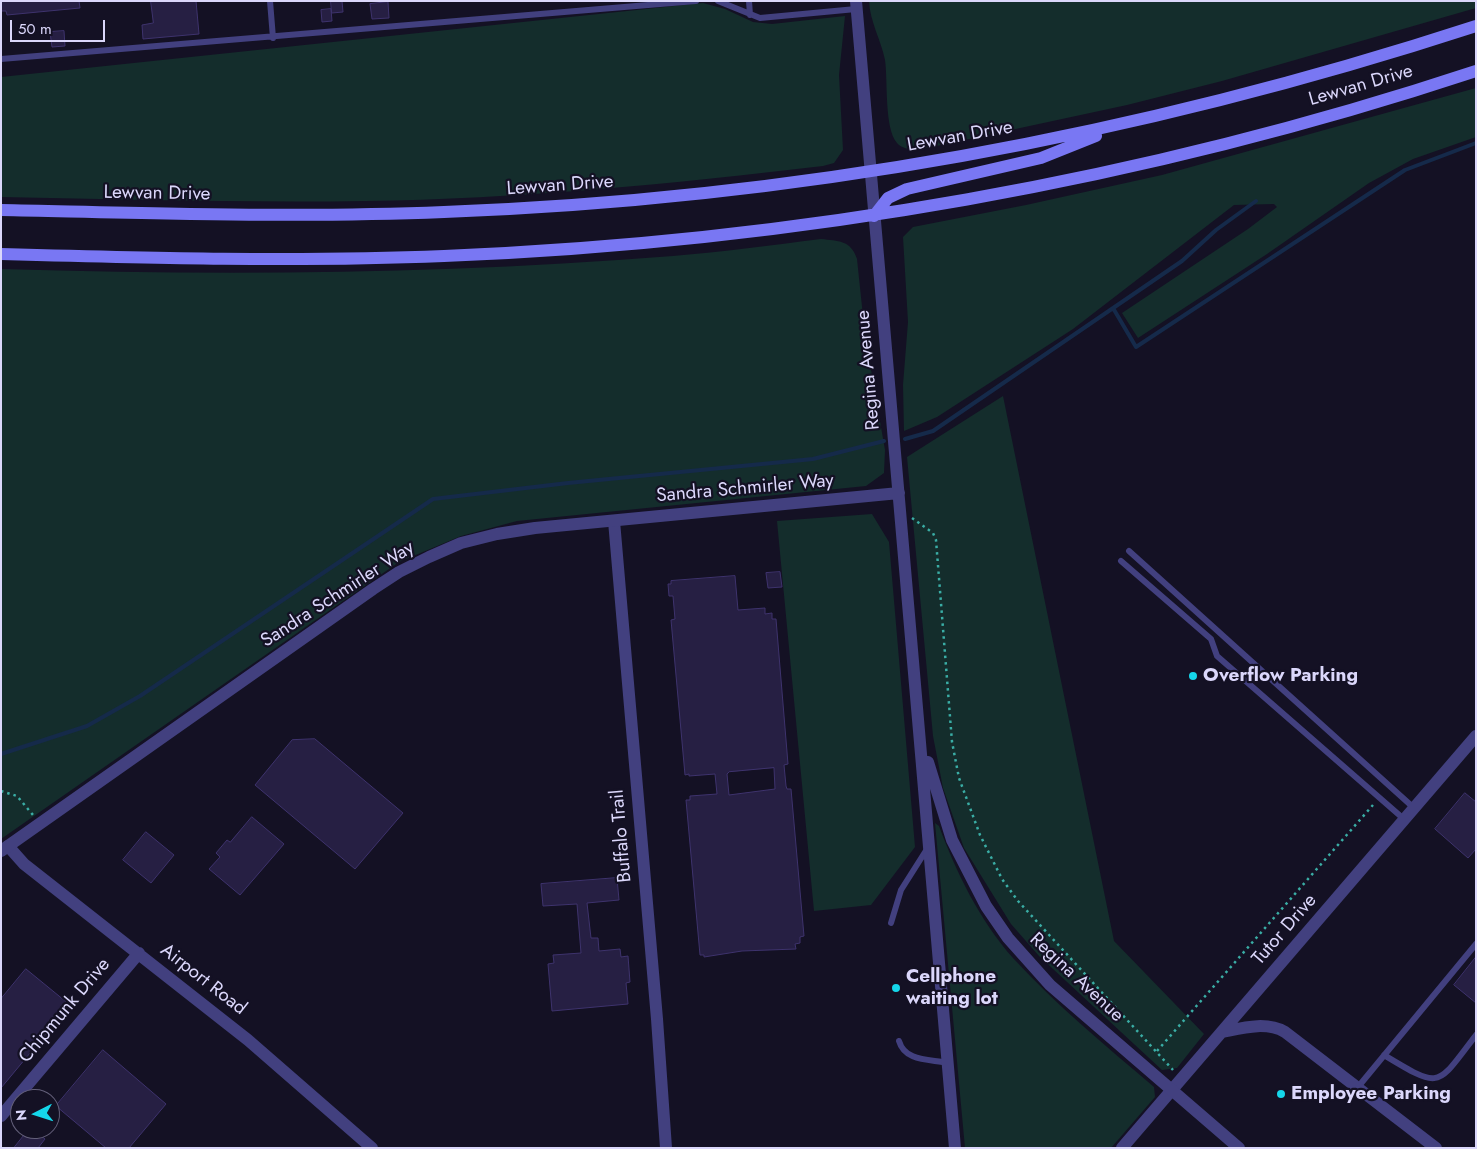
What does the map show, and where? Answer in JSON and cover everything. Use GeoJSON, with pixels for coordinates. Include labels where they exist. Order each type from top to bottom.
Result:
{"type":"FeatureCollection","features":[{"type":"Feature","properties":{"kind":"main road","name":"Lewvan Drive"},"geometry":{"type":"LineString","coordinates":[[1,210],[276,214],[445,212],[558,206],[719,192],[871,172],[1116,126],[1244,95],[1476,26]]}},
{"type":"Feature","properties":{"kind":"main road","name":"Lewvan Drive"},"geometry":{"type":"LineString","coordinates":[[1,254],[249,260],[446,256],[626,245],[874,216],[1115,170],[1243,138],[1418,90],[1476,71]]}},
{"type":"Feature","properties":{"kind":"main road","name":"Lewvan Drive"},"geometry":{"type":"LineString","coordinates":[[874,216],[888,198],[907,189],[1041,158],[1116,126]]}},
{"type":"Feature","properties":{"kind":"street","name":"Regina Avenue"},"geometry":{"type":"LineString","coordinates":[[856,5],[921,736],[955,1148]]}},
{"type":"Feature","properties":{"kind":"street","name":"Sandra Schmirler Way"},"geometry":{"type":"LineString","coordinates":[[5,848],[399,572],[461,543],[497,534],[536,528],[898,493]]}},
{"type":"Feature","properties":{"kind":"street","name":"Buffalo Trail"},"geometry":{"type":"LineString","coordinates":[[614,521],[657,1019],[666,1148]]}},
{"type":"Feature","properties":{"kind":"street","name":"Regina Avenue"},"geometry":{"type":"LineString","coordinates":[[921,736],[952,840],[986,906],[1008,938],[1050,984],[1239,1148]]}},
{"type":"Feature","properties":{"kind":"street","name":"Tutor Drive"},"geometry":{"type":"LineString","coordinates":[[1122,1148],[1173,1091],[1476,736]]}},
{"type":"Feature","properties":{"kind":"street","name":"Airport Road"},"geometry":{"type":"LineString","coordinates":[[5,848],[282,1068],[372,1148]]}},
{"type":"Feature","properties":{"kind":"street","name":"Chipmunk Drive"},"geometry":{"type":"LineString","coordinates":[[1,1116],[139,954]]}},
{"type":"Feature","properties":{"kind":"street"},"geometry":{"type":"LineString","coordinates":[[1222,1032],[1258,1026],[1279,1028],[1296,1039],[1436,1148]]}},
{"type":"Feature","properties":{"kind":"lane"},"geometry":{"type":"LineString","coordinates":[[270,1],[273,38]]}},
{"type":"Feature","properties":{"kind":"lane"},"geometry":{"type":"LineString","coordinates":[[1,59],[273,38],[696,1]]}},
{"type":"Feature","properties":{"kind":"lane"},"geometry":{"type":"LineString","coordinates":[[718,1],[750,15],[776,18],[856,5]]}},
{"type":"Feature","properties":{"kind":"lane"},"geometry":{"type":"LineString","coordinates":[[749,1],[750,15]]}},
{"type":"Feature","properties":{"kind":"lane"},"geometry":{"type":"LineString","coordinates":[[1129,551],[1414,808]]}},
{"type":"Feature","properties":{"kind":"lane"},"geometry":{"type":"LineString","coordinates":[[1121,561],[1211,639],[1218,656],[1405,820]]}},
{"type":"Feature","properties":{"kind":"lane"},"geometry":{"type":"LineString","coordinates":[[891,923],[901,890],[929,846]]}},
{"type":"Feature","properties":{"kind":"lane"},"geometry":{"type":"LineString","coordinates":[[1358,1087],[1476,944]]}},
{"type":"Feature","properties":{"kind":"lane"},"geometry":{"type":"LineString","coordinates":[[1384,1055],[1422,1078],[1432,1080],[1443,1076],[1476,1035]]}},
{"type":"Feature","properties":{"kind":"lane"},"geometry":{"type":"LineString","coordinates":[[899,1041],[904,1051],[913,1057],[948,1063]]}},
{"type":"Feature","properties":{"kind":"path"},"geometry":{"type":"LineString","coordinates":[[901,517],[910,516],[933,533],[936,540],[952,742],[959,778],[990,856],[1018,901],[1182,1080]]}},
{"type":"Feature","properties":{"kind":"path"},"geometry":{"type":"LineString","coordinates":[[1,791],[17,796],[40,823]]}},
{"type":"Feature","properties":{"kind":"path"},"geometry":{"type":"LineString","coordinates":[[1157,1051],[1379,798]]}},
{"type":"Feature","properties":{"kind":"green space"},"geometry":{"type":"Polygon","coordinates":[[[869,1],[1476,1],[1476,8],[1222,81],[1127,105],[918,150],[906,148],[897,143],[890,127],[885,60],[871,16],[869,1]]]}},
{"type":"Feature","properties":{"kind":"green space"},"geometry":{"type":"Polygon","coordinates":[[[703,3],[725,9],[753,22],[772,24],[845,16],[839,75],[843,150],[834,163],[823,166],[709,179],[594,190],[422,200],[274,202],[1,197],[1,77],[703,3]]]}},
{"type":"Feature","properties":{"kind":"green space"},"geometry":{"type":"Polygon","coordinates":[[[1476,88],[1476,137],[1413,159],[1369,183],[1267,254],[1138,338],[1122,313],[1248,229],[1277,207],[1274,204],[1234,205],[1073,329],[937,417],[904,431],[903,385],[908,322],[903,237],[913,227],[1026,205],[1162,175],[1476,88]]]}},
{"type":"Feature","properties":{"kind":"green space"},"geometry":{"type":"Polygon","coordinates":[[[821,239],[838,241],[847,245],[851,248],[857,259],[865,335],[885,450],[884,473],[866,486],[517,521],[461,536],[399,562],[1,839],[1,269],[253,273],[505,267],[673,256],[821,239]]]}},
{"type":"Feature","properties":{"kind":"green space"},"geometry":{"type":"Polygon","coordinates":[[[1003,396],[1114,941],[1204,1034],[1177,1068],[1162,1070],[1039,956],[1011,924],[964,848],[943,788],[933,736],[907,457],[1003,396]]]}},
{"type":"Feature","properties":{"kind":"green space"},"geometry":{"type":"Polygon","coordinates":[[[872,514],[889,542],[915,847],[871,905],[814,911],[777,521],[872,514]]]}},
{"type":"Feature","properties":{"kind":"green space"},"geometry":{"type":"Polygon","coordinates":[[[935,823],[939,826],[953,861],[970,895],[1001,944],[1064,1009],[1154,1087],[1155,1097],[1111,1148],[965,1148],[935,823]]]}},
{"type":"Feature","properties":{"kind":"building"},"geometry":{"type":"Polygon","coordinates":[[[1,1],[79,1],[80,8],[7,15],[6,11],[1,11],[1,1]]]}},
{"type":"Feature","properties":{"kind":"building"},"geometry":{"type":"Polygon","coordinates":[[[151,1],[196,1],[199,34],[143,39],[142,25],[153,23],[151,1]]]}},
{"type":"Feature","properties":{"kind":"building"},"geometry":{"type":"Polygon","coordinates":[[[331,1],[342,1],[343,12],[332,13],[331,1]]]}},
{"type":"Feature","properties":{"kind":"building"},"geometry":{"type":"Polygon","coordinates":[[[388,2],[389,18],[372,19],[370,4],[388,2]]]}},
{"type":"Feature","properties":{"kind":"building"},"geometry":{"type":"Polygon","coordinates":[[[331,9],[332,21],[322,22],[321,10],[331,9]]]}},
{"type":"Feature","properties":{"kind":"building"},"geometry":{"type":"Polygon","coordinates":[[[64,31],[65,46],[52,47],[50,32],[64,31]]]}},
{"type":"Feature","properties":{"kind":"building"},"geometry":{"type":"Polygon","coordinates":[[[780,572],[782,587],[768,588],[766,573],[780,572]]]}},
{"type":"Feature","properties":{"kind":"building"},"geometry":{"type":"Polygon","coordinates":[[[735,576],[738,610],[765,608],[765,614],[772,613],[772,619],[776,619],[788,764],[784,765],[786,786],[787,789],[791,789],[804,936],[800,937],[800,943],[795,944],[796,949],[742,951],[704,957],[704,955],[700,955],[686,800],[690,800],[690,796],[717,794],[715,774],[685,775],[671,620],[675,619],[673,596],[669,596],[668,584],[671,584],[671,581],[735,576]],[[774,768],[729,772],[727,774],[729,795],[775,789],[774,768]]]}},
{"type":"Feature","properties":{"kind":"building"},"geometry":{"type":"Polygon","coordinates":[[[315,739],[403,813],[355,869],[255,785],[292,740],[315,739]]]}},
{"type":"Feature","properties":{"kind":"building"},"geometry":{"type":"Polygon","coordinates":[[[1465,793],[1476,802],[1476,849],[1468,858],[1435,829],[1465,793]]]}},
{"type":"Feature","properties":{"kind":"building"},"geometry":{"type":"Polygon","coordinates":[[[252,817],[284,844],[240,895],[209,869],[220,857],[216,853],[227,840],[230,842],[252,817]]]}},
{"type":"Feature","properties":{"kind":"building"},"geometry":{"type":"Polygon","coordinates":[[[146,832],[174,855],[151,883],[123,860],[146,832]]]}},
{"type":"Feature","properties":{"kind":"building"},"geometry":{"type":"Polygon","coordinates":[[[617,878],[619,900],[587,903],[591,938],[598,938],[599,951],[620,949],[621,957],[628,956],[630,982],[626,983],[628,1004],[552,1011],[548,964],[554,963],[553,955],[581,953],[577,904],[543,906],[541,884],[617,878]]]}},
{"type":"Feature","properties":{"kind":"building"},"geometry":{"type":"Polygon","coordinates":[[[1476,957],[1476,1003],[1454,985],[1476,957]]]}},
{"type":"Feature","properties":{"kind":"building"},"geometry":{"type":"Polygon","coordinates":[[[26,969],[70,1005],[1,1088],[1,999],[26,969]]]}},
{"type":"Feature","properties":{"kind":"building"},"geometry":{"type":"Polygon","coordinates":[[[103,1050],[166,1104],[129,1148],[106,1148],[60,1109],[60,1101],[103,1050]]]}},
{"type":"Feature","properties":{"kind":"building"},"geometry":{"type":"Polygon","coordinates":[[[21,1139],[45,1139],[38,1148],[14,1148],[21,1139]]]}},
{"type":"Feature","properties":{"kind":"waterway"},"geometry":{"type":"LineString","coordinates":[[1113,308],[1136,347],[1405,170],[1476,143]]}},
{"type":"Feature","properties":{"kind":"waterway"},"geometry":{"type":"LineString","coordinates":[[905,439],[933,431],[1182,261],[1216,230],[1256,201]]}},
{"type":"Feature","properties":{"kind":"waterway"},"geometry":{"type":"LineString","coordinates":[[1,754],[87,726],[140,696],[433,499],[568,483],[813,459],[884,441]]}},
{"type":"Feature","properties":{"kind":"place","name":"Overflow Parking"},"geometry":{"type":"Point","coordinates":[1193,676]}},
{"type":"Feature","properties":{"kind":"place","name":"Cellphone waiting lot"},"geometry":{"type":"Point","coordinates":[896,988]}},
{"type":"Feature","properties":{"kind":"place","name":"Employee Parking"},"geometry":{"type":"Point","coordinates":[1281,1094]}}]}
